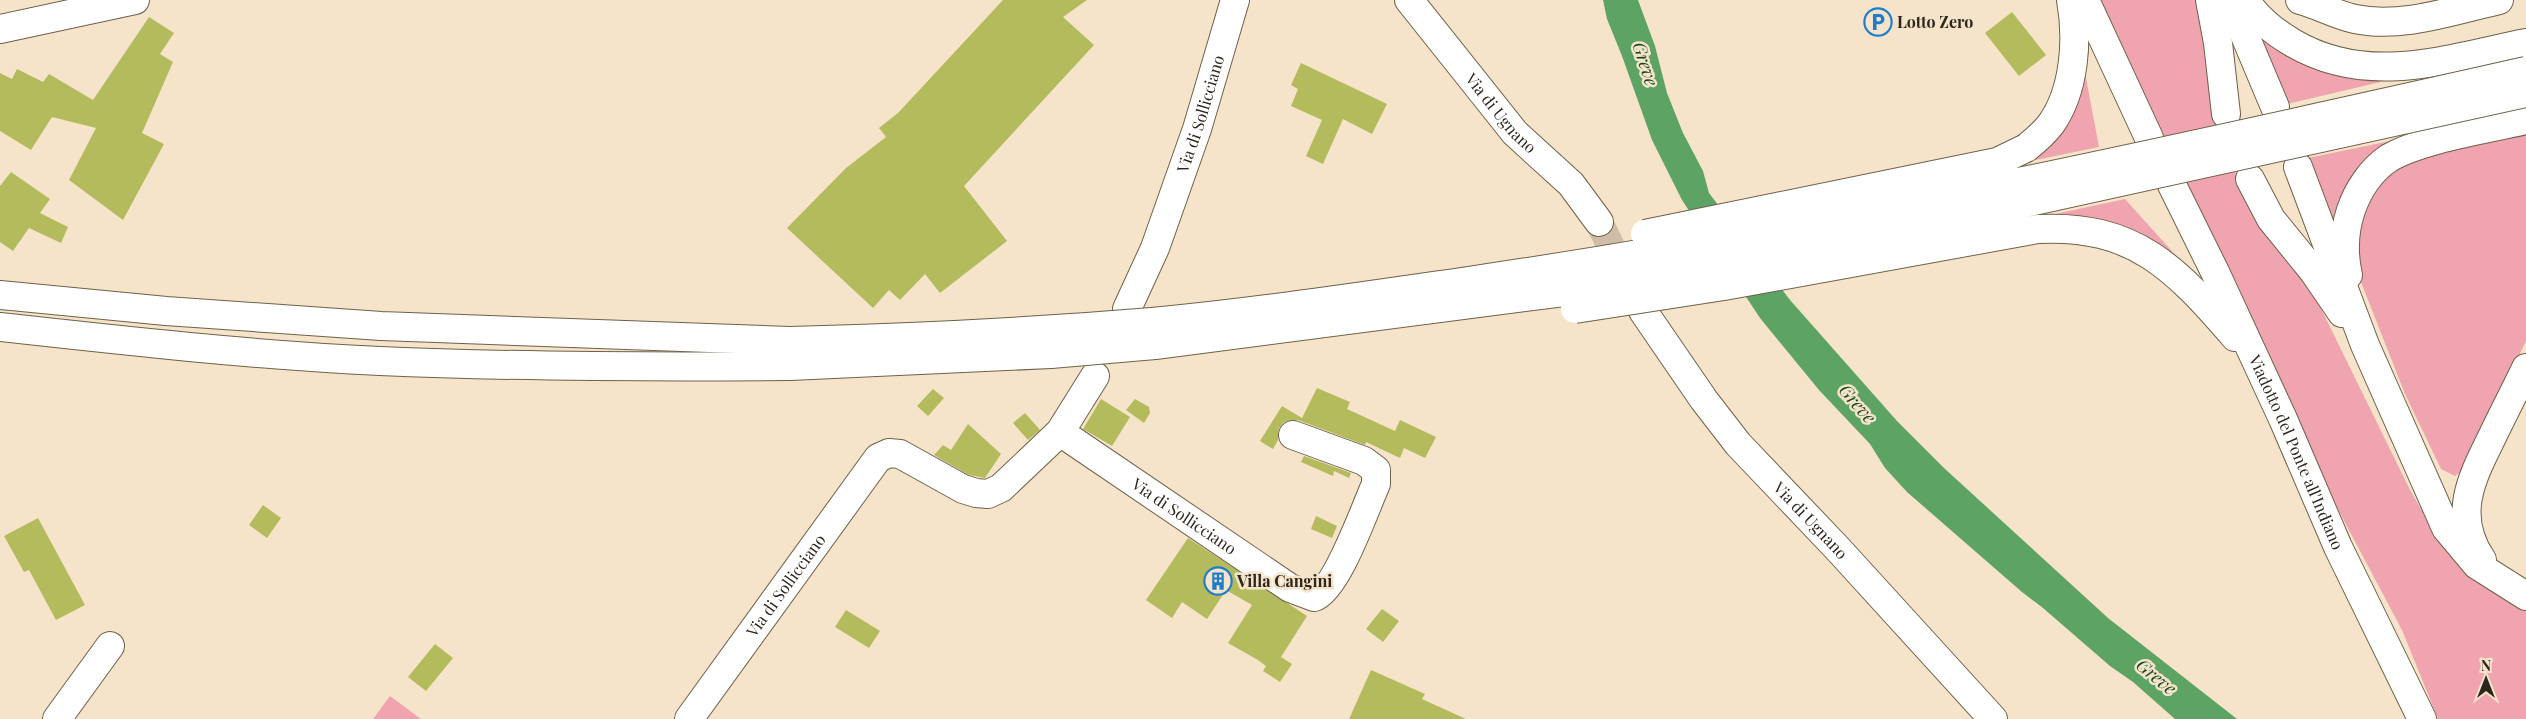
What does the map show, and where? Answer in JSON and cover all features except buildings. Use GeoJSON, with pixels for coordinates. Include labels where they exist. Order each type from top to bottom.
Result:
{"type":"FeatureCollection","features":[{"type":"Feature","properties":{"kind":"main road"},"geometry":{"type":"LineString","coordinates":[[0,29],[135,0]]}},
{"type":"Feature","properties":{"kind":"main road","name":"Via di Sollicciano"},"geometry":{"type":"LineString","coordinates":[[1127,309],[1156,248],[1197,129],[1235,0]]}},
{"type":"Feature","properties":{"kind":"main road","name":"Via di Ugnano"},"geometry":{"type":"LineString","coordinates":[[1409,0],[1515,133],[1572,184],[1599,222]]}},
{"type":"Feature","properties":{"kind":"main road"},"geometry":{"type":"LineString","coordinates":[[1155,333],[1434,270],[1612,241],[1997,162],[2026,148],[2050,124],[2060,108],[2074,49],[2071,0]]}},
{"type":"Feature","properties":{"kind":"main road"},"geometry":{"type":"LineString","coordinates":[[2085,0],[2149,138]]}},
{"type":"Feature","properties":{"kind":"main road"},"geometry":{"type":"LineString","coordinates":[[2210,0],[2218,43],[2226,114]]}},
{"type":"Feature","properties":{"kind":"main road"},"geometry":{"type":"LineString","coordinates":[[2230,0],[2275,107]]}},
{"type":"Feature","properties":{"kind":"main road"},"geometry":{"type":"LineString","coordinates":[[2245,0],[2277,33],[2322,57],[2369,68],[2409,66],[2526,43]]}},
{"type":"Feature","properties":{"kind":"main road"},"geometry":{"type":"LineString","coordinates":[[2300,0],[2325,4],[2355,19],[2382,21],[2423,17],[2499,0]]}},
{"type":"Feature","properties":{"kind":"main road"},"geometry":{"type":"LineString","coordinates":[[1155,333],[1270,309],[1555,268],[1778,230],[1942,198],[2526,71]]}},
{"type":"Feature","properties":{"kind":"main road"},"geometry":{"type":"LineString","coordinates":[[1155,333],[1564,292],[1790,252],[1984,212],[2526,93]]}},
{"type":"Feature","properties":{"kind":"main road"},"geometry":{"type":"LineString","coordinates":[[2365,345],[2345,253],[2348,219],[2358,194],[2376,168],[2389,158],[2416,147],[2526,120]]}},
{"type":"Feature","properties":{"kind":"main road"},"geometry":{"type":"LineString","coordinates":[[2298,167],[2365,345],[2446,528],[2460,548],[2494,578],[2526,596]]}},
{"type":"Feature","properties":{"kind":"main road"},"geometry":{"type":"LineString","coordinates":[[2250,178],[2271,219],[2314,272],[2365,345]]}},
{"type":"Feature","properties":{"kind":"main road","name":"Viadotto del Ponte all'Indiano"},"geometry":{"type":"LineString","coordinates":[[2172,186],[2257,363],[2338,547],[2422,719]]}},
{"type":"Feature","properties":{"kind":"main road"},"geometry":{"type":"LineString","coordinates":[[0,327],[164,345],[379,361],[601,368],[790,354],[922,337],[1155,333],[1507,319],[1724,286],[2038,229],[2073,228],[2095,231],[2129,244],[2157,258],[2207,303],[2257,363]]}},
{"type":"Feature","properties":{"kind":"main road"},"geometry":{"type":"LineString","coordinates":[[0,294],[166,312],[790,354]]}},
{"type":"Feature","properties":{"kind":"main road","name":"Via di Ugnano"},"geometry":{"type":"LineString","coordinates":[[1643,311],[1700,394],[1741,447],[1844,556],[1992,719]]}},
{"type":"Feature","properties":{"kind":"main road"},"geometry":{"type":"LineString","coordinates":[[2494,578],[2480,558],[2471,539],[2467,520],[2470,484],[2526,368]]}},
{"type":"Feature","properties":{"kind":"main road","name":"Via di Sollicciano"},"geometry":{"type":"LineString","coordinates":[[689,719],[878,458],[889,453],[900,454],[963,489],[988,494],[1001,488],[1060,432],[1095,376]]}},
{"type":"Feature","properties":{"kind":"main road","name":"Via di Sollicciano"},"geometry":{"type":"LineString","coordinates":[[1060,432],[1290,588],[1314,598],[1322,595],[1333,580],[1376,484],[1376,470],[1364,461],[1292,435]]}},
{"type":"Feature","properties":{"kind":"main road"},"geometry":{"type":"LineString","coordinates":[[57,719],[110,646]]}},
{"type":"Feature","properties":{"kind":"shaded area"},"geometry":{"type":"Polygon","coordinates":[[[2100,0],[2197,0],[2220,122],[2237,178],[2305,276],[2410,490],[2435,533],[2515,605],[2526,610],[2526,719],[2438,719],[2402,630],[2324,483],[2100,0]]]}},
{"type":"Feature","properties":{"kind":"shaded area"},"geometry":{"type":"Polygon","coordinates":[[[2251,28],[2286,52],[2316,66],[2348,75],[2389,80],[2283,105],[2251,28]]]}},
{"type":"Feature","properties":{"kind":"shaded area"},"geometry":{"type":"Polygon","coordinates":[[[2083,62],[2099,147],[2012,165],[2083,62]]]}},
{"type":"Feature","properties":{"kind":"shaded area"},"geometry":{"type":"Polygon","coordinates":[[[2526,130],[2526,341],[2463,470],[2455,476],[2441,469],[2405,394],[2357,272],[2359,216],[2372,190],[2391,172],[2414,160],[2526,130]]]}},
{"type":"Feature","properties":{"kind":"shaded area"},"geometry":{"type":"Polygon","coordinates":[[[2395,140],[2368,160],[2351,180],[2341,203],[2334,236],[2303,159],[2395,140]]]}},
{"type":"Feature","properties":{"kind":"shaded area"},"geometry":{"type":"Polygon","coordinates":[[[2125,199],[2188,269],[2036,218],[2125,199]]]}},
{"type":"Feature","properties":{"kind":"shaded area"},"geometry":{"type":"Polygon","coordinates":[[[390,696],[421,719],[373,719],[390,696]]]}},
{"type":"Feature","properties":{"kind":"water","name":"Greve"},"geometry":{"type":"Polygon","coordinates":[[[1603,0],[1638,0],[1655,46],[1667,93],[1683,133],[1703,171],[1709,193],[1790,300],[1897,421],[1944,468],[2108,618],[2237,719],[2175,719],[2133,682],[2110,666],[2022,592],[1907,492],[1885,468],[1870,444],[1819,390],[1760,318],[1682,200],[1652,140],[1607,19],[1603,0]]]}},
{"type":"Feature","properties":{"kind":"tunnel"},"geometry":{"type":"LineString","coordinates":[[1599,222],[1627,279]]}},
{"type":"Feature","properties":{"kind":"place","name":"Lotto Zero"},"geometry":{"type":"Point","coordinates":[1878,22]}},
{"type":"Feature","properties":{"kind":"place","name":"Villa Cangini"},"geometry":{"type":"Point","coordinates":[1218,581]}}]}
